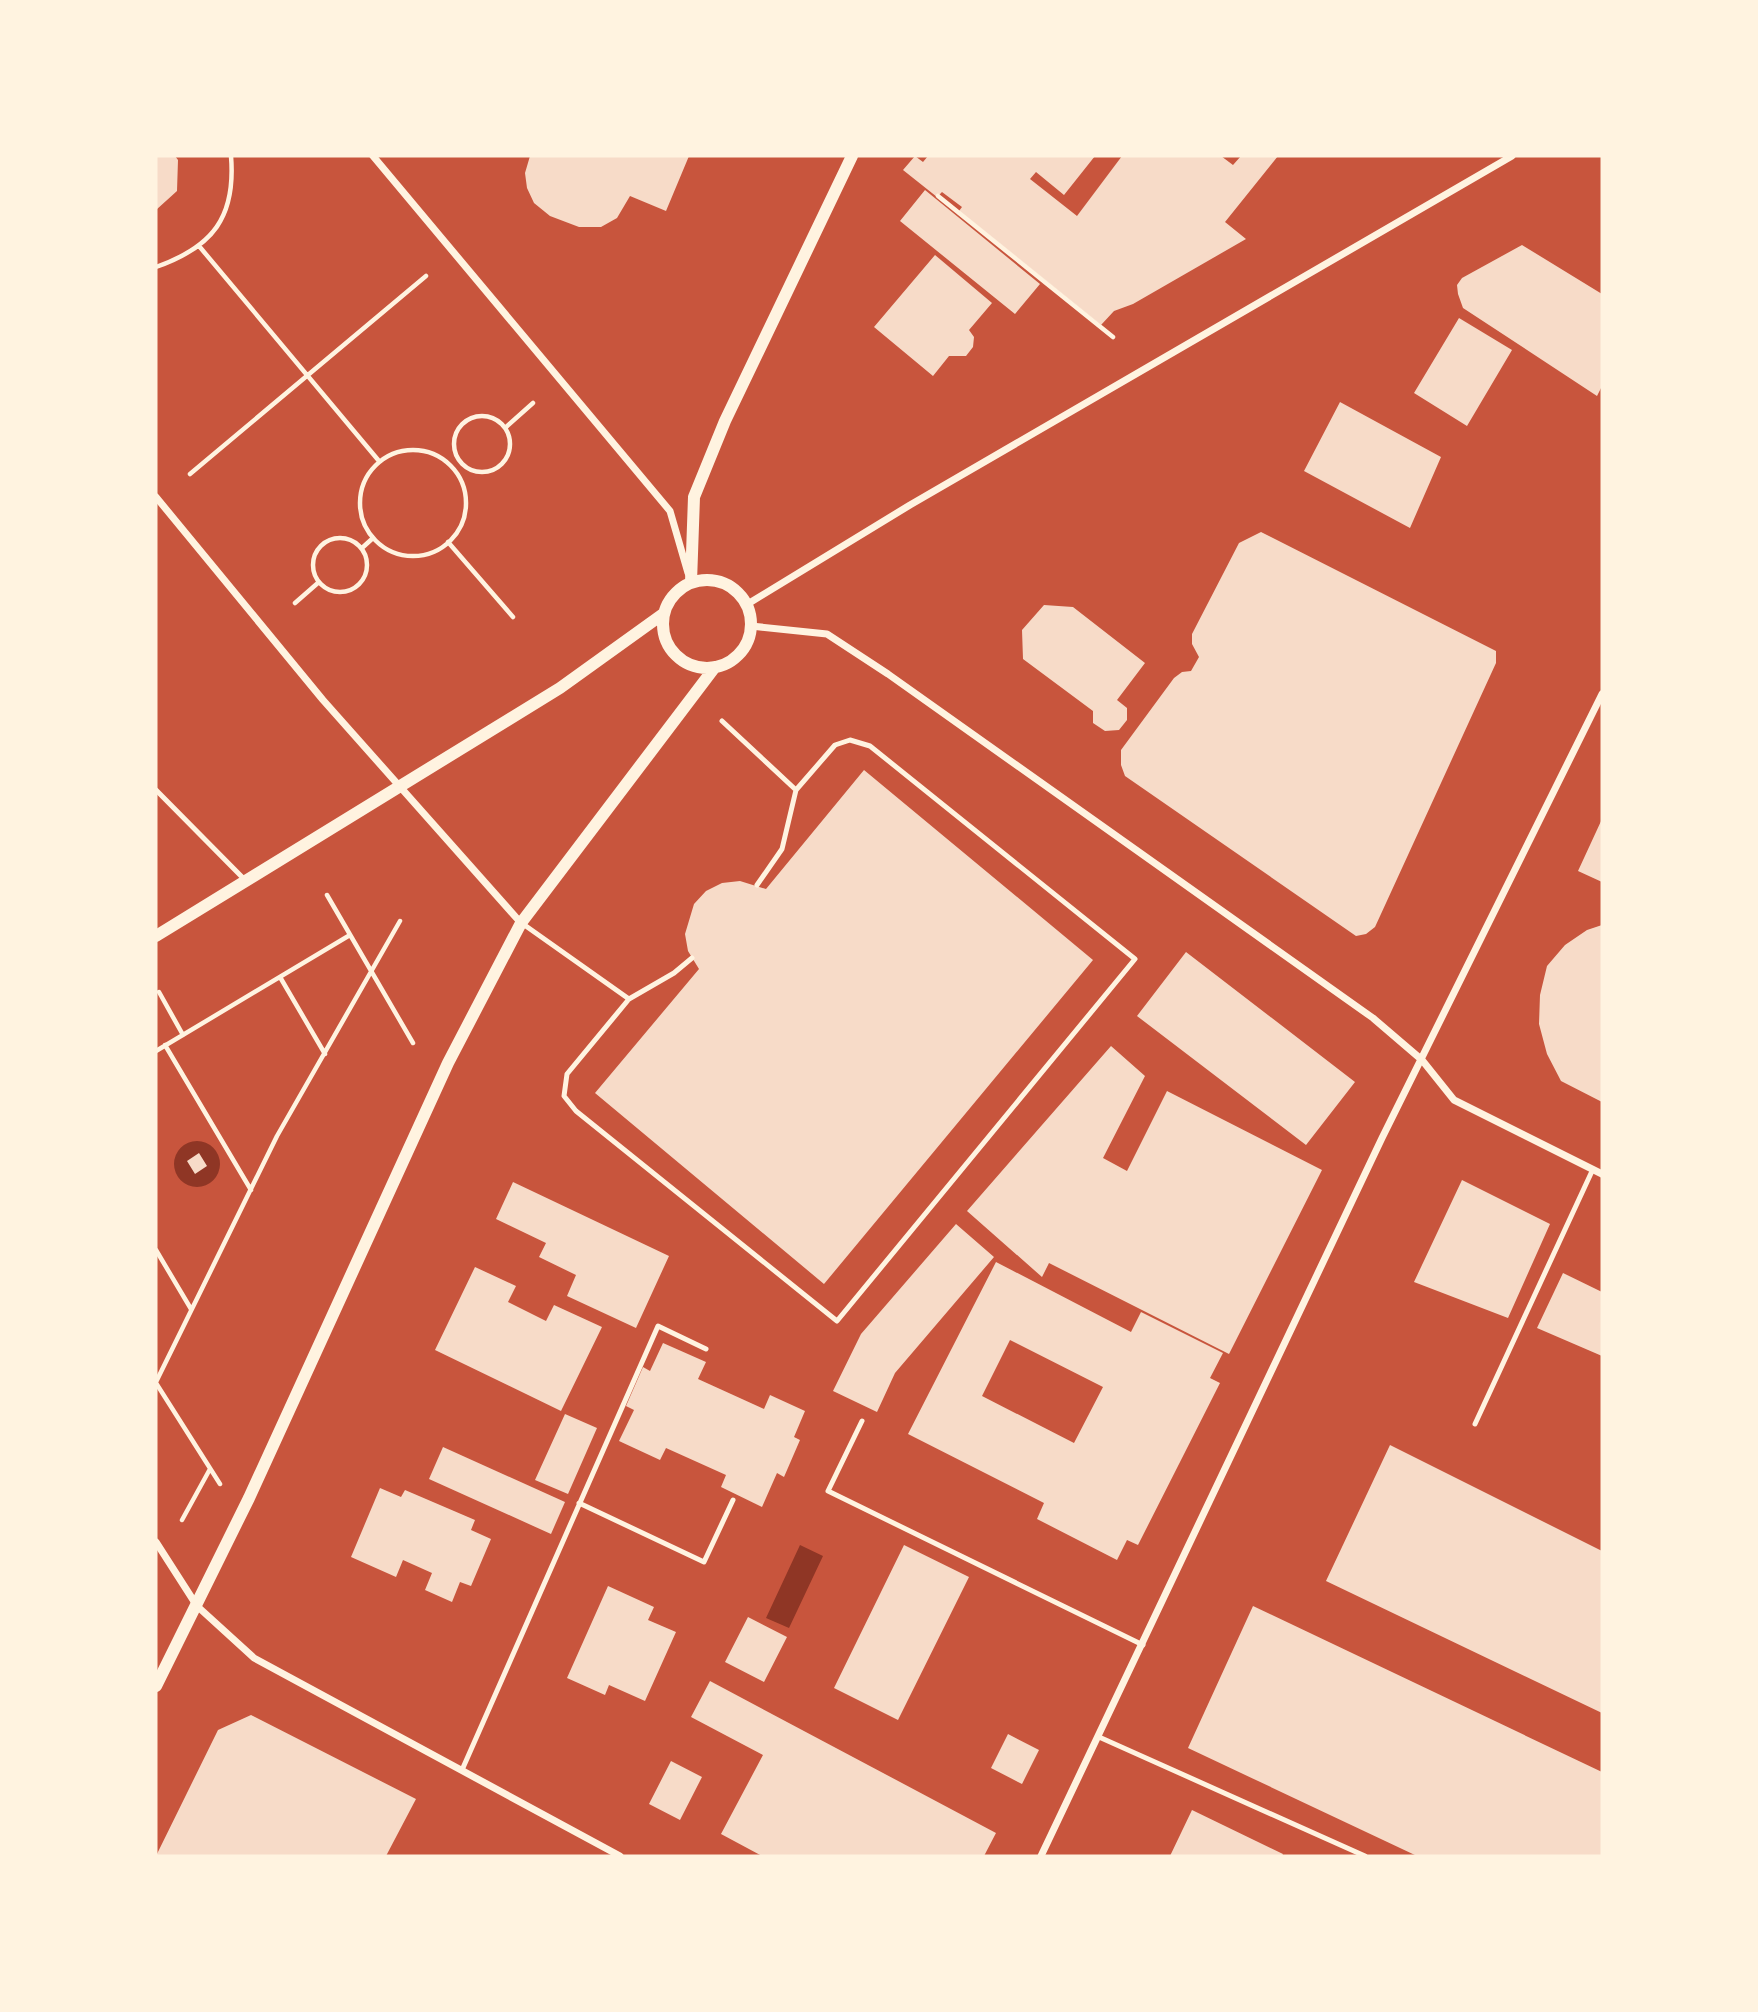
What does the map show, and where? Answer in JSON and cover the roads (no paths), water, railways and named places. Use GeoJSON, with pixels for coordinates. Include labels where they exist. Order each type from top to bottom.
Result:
{"type":"FeatureCollection","features":[{"type":"Feature","properties":{"kind":"street"},"geometry":{"type":"LineString","coordinates":[[373,156],[670,511],[691,582]]}},
{"type":"Feature","properties":{"kind":"street"},"geometry":{"type":"LineString","coordinates":[[691,582],[695,497],[725,421],[852,156]]}},
{"type":"Feature","properties":{"kind":"street"},"geometry":{"type":"LineString","coordinates":[[746,605],[910,505],[1513,156]]}},
{"type":"Feature","properties":{"kind":"street"},"geometry":{"type":"LineString","coordinates":[[156,497],[399,786],[521,923]]}},
{"type":"Feature","properties":{"kind":"street"},"geometry":{"type":"LineString","coordinates":[[691,582],[719,582],[732,588],[746,605],[751,626],[740,653],[730,662],[715,667],[687,663],[675,655],[663,629],[663,614],[669,600],[691,582]]}},
{"type":"Feature","properties":{"kind":"street"},"geometry":{"type":"LineString","coordinates":[[156,936],[560,688],[663,614]]}},
{"type":"Feature","properties":{"kind":"street"},"geometry":{"type":"LineString","coordinates":[[751,626],[827,634],[837,640],[1373,1018],[1422,1060],[1454,1100],[1602,1174]]}},
{"type":"Feature","properties":{"kind":"street"},"geometry":{"type":"LineString","coordinates":[[156,1686],[197,1606],[448,1063],[521,923],[715,667]]}},
{"type":"Feature","properties":{"kind":"street"},"geometry":{"type":"LineString","coordinates":[[1041,1856],[1422,1060],[1602,694]]}},
{"type":"Feature","properties":{"kind":"street"},"geometry":{"type":"LineString","coordinates":[[156,1542],[197,1606],[254,1658],[620,1856]]}},
{"type":"Feature","properties":{"kind":"lane"},"geometry":{"type":"LineString","coordinates":[[722,722],[796,790]]}},
{"type":"Feature","properties":{"kind":"lane"},"geometry":{"type":"LineString","coordinates":[[692,958],[674,973],[629,999],[567,1074],[564,1096],[576,1111],[836,1321],[1135,959],[870,746],[850,740],[835,744],[796,790],[782,849],[757,885]]}},
{"type":"Feature","properties":{"kind":"lane"},"geometry":{"type":"LineString","coordinates":[[156,790],[247,882]]}},
{"type":"Feature","properties":{"kind":"lane"},"geometry":{"type":"LineString","coordinates":[[521,923],[629,999]]}},
{"type":"Feature","properties":{"kind":"lane"},"geometry":{"type":"LineString","coordinates":[[1475,1424],[1594,1170]]}},
{"type":"Feature","properties":{"kind":"lane"},"geometry":{"type":"LineString","coordinates":[[462,1770],[658,1326],[706,1349]]}},
{"type":"Feature","properties":{"kind":"lane"},"geometry":{"type":"LineString","coordinates":[[862,1421],[828,1491],[1143,1645]]}},
{"type":"Feature","properties":{"kind":"lane"},"geometry":{"type":"LineString","coordinates":[[579,1503],[704,1562],[733,1500]]}},
{"type":"Feature","properties":{"kind":"lane"},"geometry":{"type":"LineString","coordinates":[[1100,1737],[1365,1856]]}}]}
